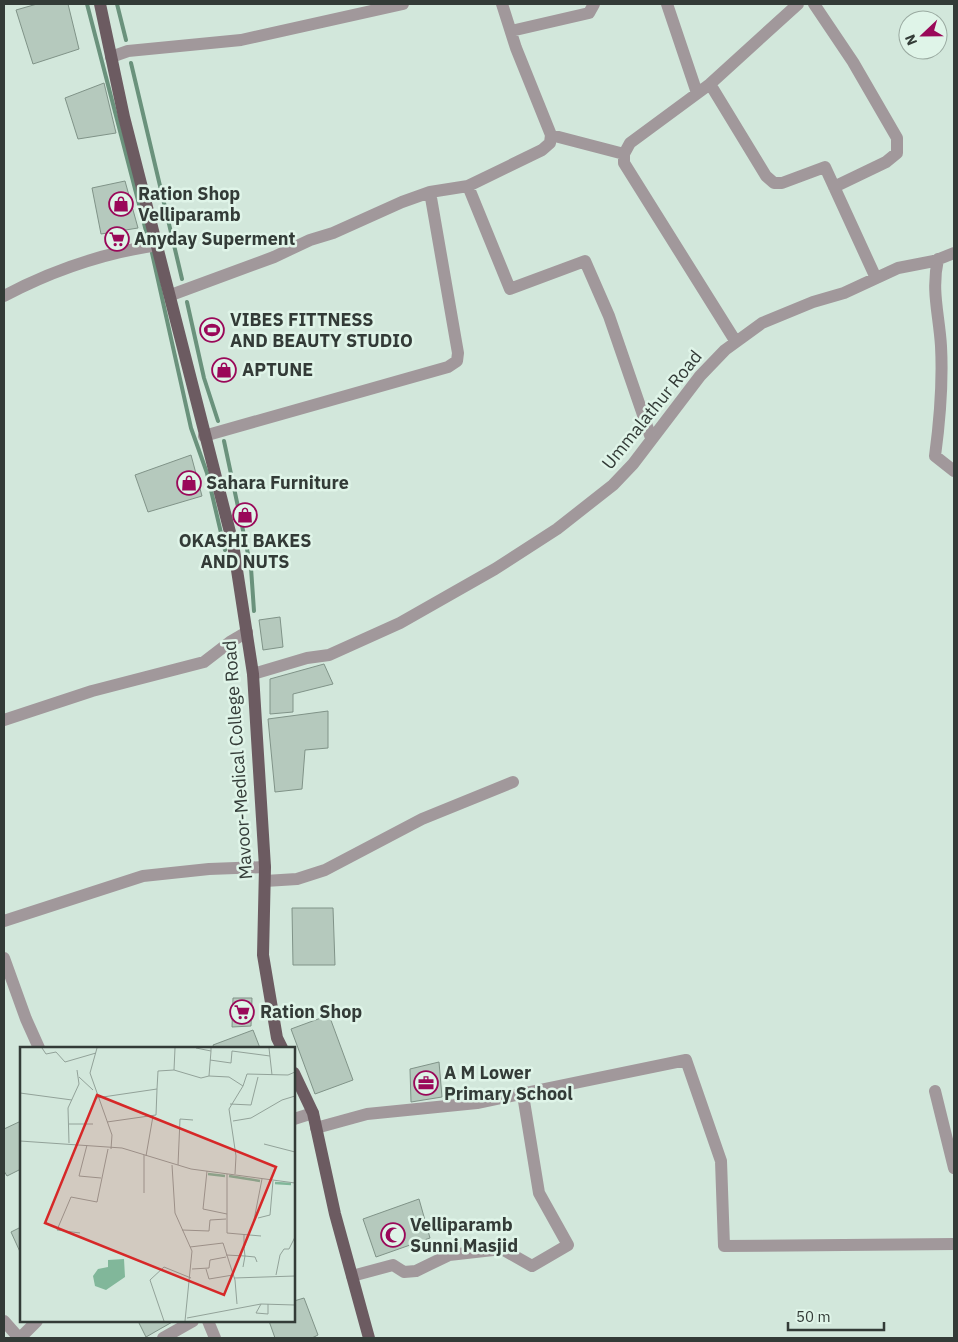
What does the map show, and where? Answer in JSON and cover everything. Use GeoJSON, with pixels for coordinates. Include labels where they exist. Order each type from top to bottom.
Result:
{"type":"FeatureCollection","features":[{"type":"Feature","properties":{"kind":"main road","name":"Mavoor-Medical College Road"},"geometry":{"type":"LineString","coordinates":[[100,4],[124,116],[233,544],[253,674],[265,867],[263,955],[278,1038],[282,1047]]}},
{"type":"Feature","properties":{"kind":"main road"},"geometry":{"type":"LineString","coordinates":[[295,1075],[313,1113],[352,1276],[369,1338]]}},
{"type":"Feature","properties":{"kind":"street"},"geometry":{"type":"LineString","coordinates":[[111,57],[128,52],[241,40],[402,4]]}},
{"type":"Feature","properties":{"kind":"street"},"geometry":{"type":"LineString","coordinates":[[171,295],[274,256],[310,240],[333,233],[430,192],[468,186],[542,150],[550,143],[551,135],[502,4]]}},
{"type":"Feature","properties":{"kind":"street"},"geometry":{"type":"LineString","coordinates":[[511,31],[589,13],[594,4]]}},
{"type":"Feature","properties":{"kind":"street"},"geometry":{"type":"LineString","coordinates":[[667,4],[698,94]]}},
{"type":"Feature","properties":{"kind":"street"},"geometry":{"type":"LineString","coordinates":[[736,342],[624,163],[624,154],[630,143],[698,94],[798,4]]}},
{"type":"Feature","properties":{"kind":"street"},"geometry":{"type":"LineString","coordinates":[[814,4],[853,62],[897,138],[897,153],[886,162],[834,187]]}},
{"type":"Feature","properties":{"kind":"street"},"geometry":{"type":"LineString","coordinates":[[710,84],[766,176],[774,183],[782,183],[825,167],[875,276]]}},
{"type":"Feature","properties":{"kind":"street"},"geometry":{"type":"LineString","coordinates":[[551,135],[624,154]]}},
{"type":"Feature","properties":{"kind":"street"},"geometry":{"type":"LineString","coordinates":[[468,186],[510,289],[585,261],[609,316],[651,438]]}},
{"type":"Feature","properties":{"kind":"street"},"geometry":{"type":"LineString","coordinates":[[204,436],[448,368],[457,361],[458,352],[430,192]]}},
{"type":"Feature","properties":{"kind":"street"},"geometry":{"type":"LineString","coordinates":[[4,296],[31,282],[74,264],[121,251],[158,245]]}},
{"type":"Feature","properties":{"kind":"street","name":"Ummalathur Road"},"geometry":{"type":"LineString","coordinates":[[253,674],[307,658],[329,655],[351,646],[376,632],[400,623],[487,574],[557,529],[613,485],[633,464],[700,376],[736,342],[762,323],[813,302],[844,293],[875,276],[954,253]]}},
{"type":"Feature","properties":{"kind":"street"},"geometry":{"type":"LineString","coordinates":[[938,259],[934,280],[940,345],[942,400],[935,456],[954,471]]}},
{"type":"Feature","properties":{"kind":"street"},"geometry":{"type":"LineString","coordinates":[[4,720],[92,690],[204,662],[247,632]]}},
{"type":"Feature","properties":{"kind":"street"},"geometry":{"type":"LineString","coordinates":[[265,881],[298,879],[325,870],[422,819],[513,782]]}},
{"type":"Feature","properties":{"kind":"street"},"geometry":{"type":"LineString","coordinates":[[4,921],[143,876],[209,868],[265,867]]}},
{"type":"Feature","properties":{"kind":"street"},"geometry":{"type":"LineString","coordinates":[[4,958],[26,1020],[39,1047]]}},
{"type":"Feature","properties":{"kind":"street"},"geometry":{"type":"LineString","coordinates":[[316,1128],[367,1114],[477,1104],[686,1060],[721,1161],[724,1246],[954,1244]]}},
{"type":"Feature","properties":{"kind":"street"},"geometry":{"type":"LineString","coordinates":[[935,1091],[954,1168]]}},
{"type":"Feature","properties":{"kind":"street"},"geometry":{"type":"LineString","coordinates":[[352,1276],[393,1265],[404,1272],[416,1271],[449,1255],[502,1249],[532,1266],[568,1245],[539,1193],[524,1095]]}},
{"type":"Feature","properties":{"kind":"street"},"geometry":{"type":"LineString","coordinates":[[295,1119],[313,1113]]}},
{"type":"Feature","properties":{"kind":"street"},"geometry":{"type":"LineString","coordinates":[[4,1321],[19,1338],[35,1322]]}},
{"type":"Feature","properties":{"kind":"street"},"geometry":{"type":"LineString","coordinates":[[163,1338],[191,1322]]}},
{"type":"Feature","properties":{"kind":"street"},"geometry":{"type":"LineString","coordinates":[[208,1322],[215,1338]]}},
{"type":"Feature","properties":{"kind":"building"},"geometry":{"type":"Polygon","coordinates":[[[37,4],[68,4],[79,49],[33,64],[16,10],[37,4]]]}},
{"type":"Feature","properties":{"kind":"building"},"geometry":{"type":"Polygon","coordinates":[[[104,83],[116,133],[78,139],[65,98],[104,83]]]}},
{"type":"Feature","properties":{"kind":"building"},"geometry":{"type":"Polygon","coordinates":[[[125,181],[138,228],[101,234],[92,188],[125,181]]]}},
{"type":"Feature","properties":{"kind":"building"},"geometry":{"type":"Polygon","coordinates":[[[191,455],[202,496],[148,512],[135,475],[191,455]]]}},
{"type":"Feature","properties":{"kind":"building"},"geometry":{"type":"Polygon","coordinates":[[[280,617],[283,647],[263,650],[259,620],[280,617]]]}},
{"type":"Feature","properties":{"kind":"building"},"geometry":{"type":"Polygon","coordinates":[[[324,664],[333,684],[293,694],[293,712],[270,714],[270,679],[324,664]]]}},
{"type":"Feature","properties":{"kind":"building"},"geometry":{"type":"Polygon","coordinates":[[[328,711],[328,748],[305,750],[302,789],[275,792],[268,719],[328,711]]]}},
{"type":"Feature","properties":{"kind":"building"},"geometry":{"type":"Polygon","coordinates":[[[292,908],[333,908],[335,965],[293,965],[292,908]]]}},
{"type":"Feature","properties":{"kind":"building","name":"Ration Shop"},"geometry":{"type":"Polygon","coordinates":[[[233,998],[252,998],[251,1026],[232,1027],[233,998]]]}},
{"type":"Feature","properties":{"kind":"building"},"geometry":{"type":"Polygon","coordinates":[[[329,1015],[353,1080],[315,1094],[291,1029],[329,1015]]]}},
{"type":"Feature","properties":{"kind":"building"},"geometry":{"type":"Polygon","coordinates":[[[253,1030],[260,1047],[214,1047],[213,1045],[253,1030]]]}},
{"type":"Feature","properties":{"kind":"building","name":"A M Lower Primary School"},"geometry":{"type":"Polygon","coordinates":[[[439,1062],[442,1097],[411,1102],[410,1069],[439,1062]]]}},
{"type":"Feature","properties":{"kind":"building"},"geometry":{"type":"Polygon","coordinates":[[[20,1121],[20,1170],[7,1176],[4,1171],[4,1129],[20,1121]]]}},
{"type":"Feature","properties":{"kind":"building"},"geometry":{"type":"Polygon","coordinates":[[[419,1199],[430,1238],[376,1257],[363,1219],[419,1199]]]}},
{"type":"Feature","properties":{"kind":"building"},"geometry":{"type":"Polygon","coordinates":[[[20,1228],[20,1252],[11,1232],[20,1228]]]}},
{"type":"Feature","properties":{"kind":"building"},"geometry":{"type":"Polygon","coordinates":[[[304,1298],[318,1335],[312,1338],[275,1338],[269,1322],[295,1322],[295,1301],[304,1298]]]}},
{"type":"Feature","properties":{"kind":"building"},"geometry":{"type":"Polygon","coordinates":[[[138,1322],[172,1322],[146,1337],[138,1322]]]}},
{"type":"Feature","properties":{"kind":"waterway"},"geometry":{"type":"LineString","coordinates":[[87,4],[147,235]]}},
{"type":"Feature","properties":{"kind":"waterway"},"geometry":{"type":"LineString","coordinates":[[117,4],[126,40]]}},
{"type":"Feature","properties":{"kind":"waterway"},"geometry":{"type":"LineString","coordinates":[[131,63],[182,279]]}},
{"type":"Feature","properties":{"kind":"waterway"},"geometry":{"type":"LineString","coordinates":[[152,253],[191,428],[207,473],[225,550]]}},
{"type":"Feature","properties":{"kind":"waterway"},"geometry":{"type":"LineString","coordinates":[[187,302],[204,378],[218,421]]}},
{"type":"Feature","properties":{"kind":"waterway"},"geometry":{"type":"LineString","coordinates":[[224,441],[251,568],[254,611]]}},
{"type":"Feature","properties":{"kind":"place","name":"Ration Shop Velliparamb"},"geometry":{"type":"Point","coordinates":[121,204]}},
{"type":"Feature","properties":{"kind":"place","name":"Anyday Superment"},"geometry":{"type":"Point","coordinates":[117,239]}},
{"type":"Feature","properties":{"kind":"place","name":"VIBES FITTNESS AND BEAUTY STUDIO"},"geometry":{"type":"Point","coordinates":[212,330]}},
{"type":"Feature","properties":{"kind":"place","name":"APTUNE"},"geometry":{"type":"Point","coordinates":[224,370]}},
{"type":"Feature","properties":{"kind":"place","name":"Sahara Furniture"},"geometry":{"type":"Point","coordinates":[189,483]}},
{"type":"Feature","properties":{"kind":"place","name":"OKASHI BAKES AND NUTS"},"geometry":{"type":"Point","coordinates":[245,515]}},
{"type":"Feature","properties":{"kind":"place","name":"Ration Shop"},"geometry":{"type":"Point","coordinates":[242,1012]}},
{"type":"Feature","properties":{"kind":"place","name":"A M Lower Primary School"},"geometry":{"type":"Point","coordinates":[426,1083]}},
{"type":"Feature","properties":{"kind":"place","name":"Velliparamb Sunni Masjid"},"geometry":{"type":"Point","coordinates":[393,1235]}}]}
